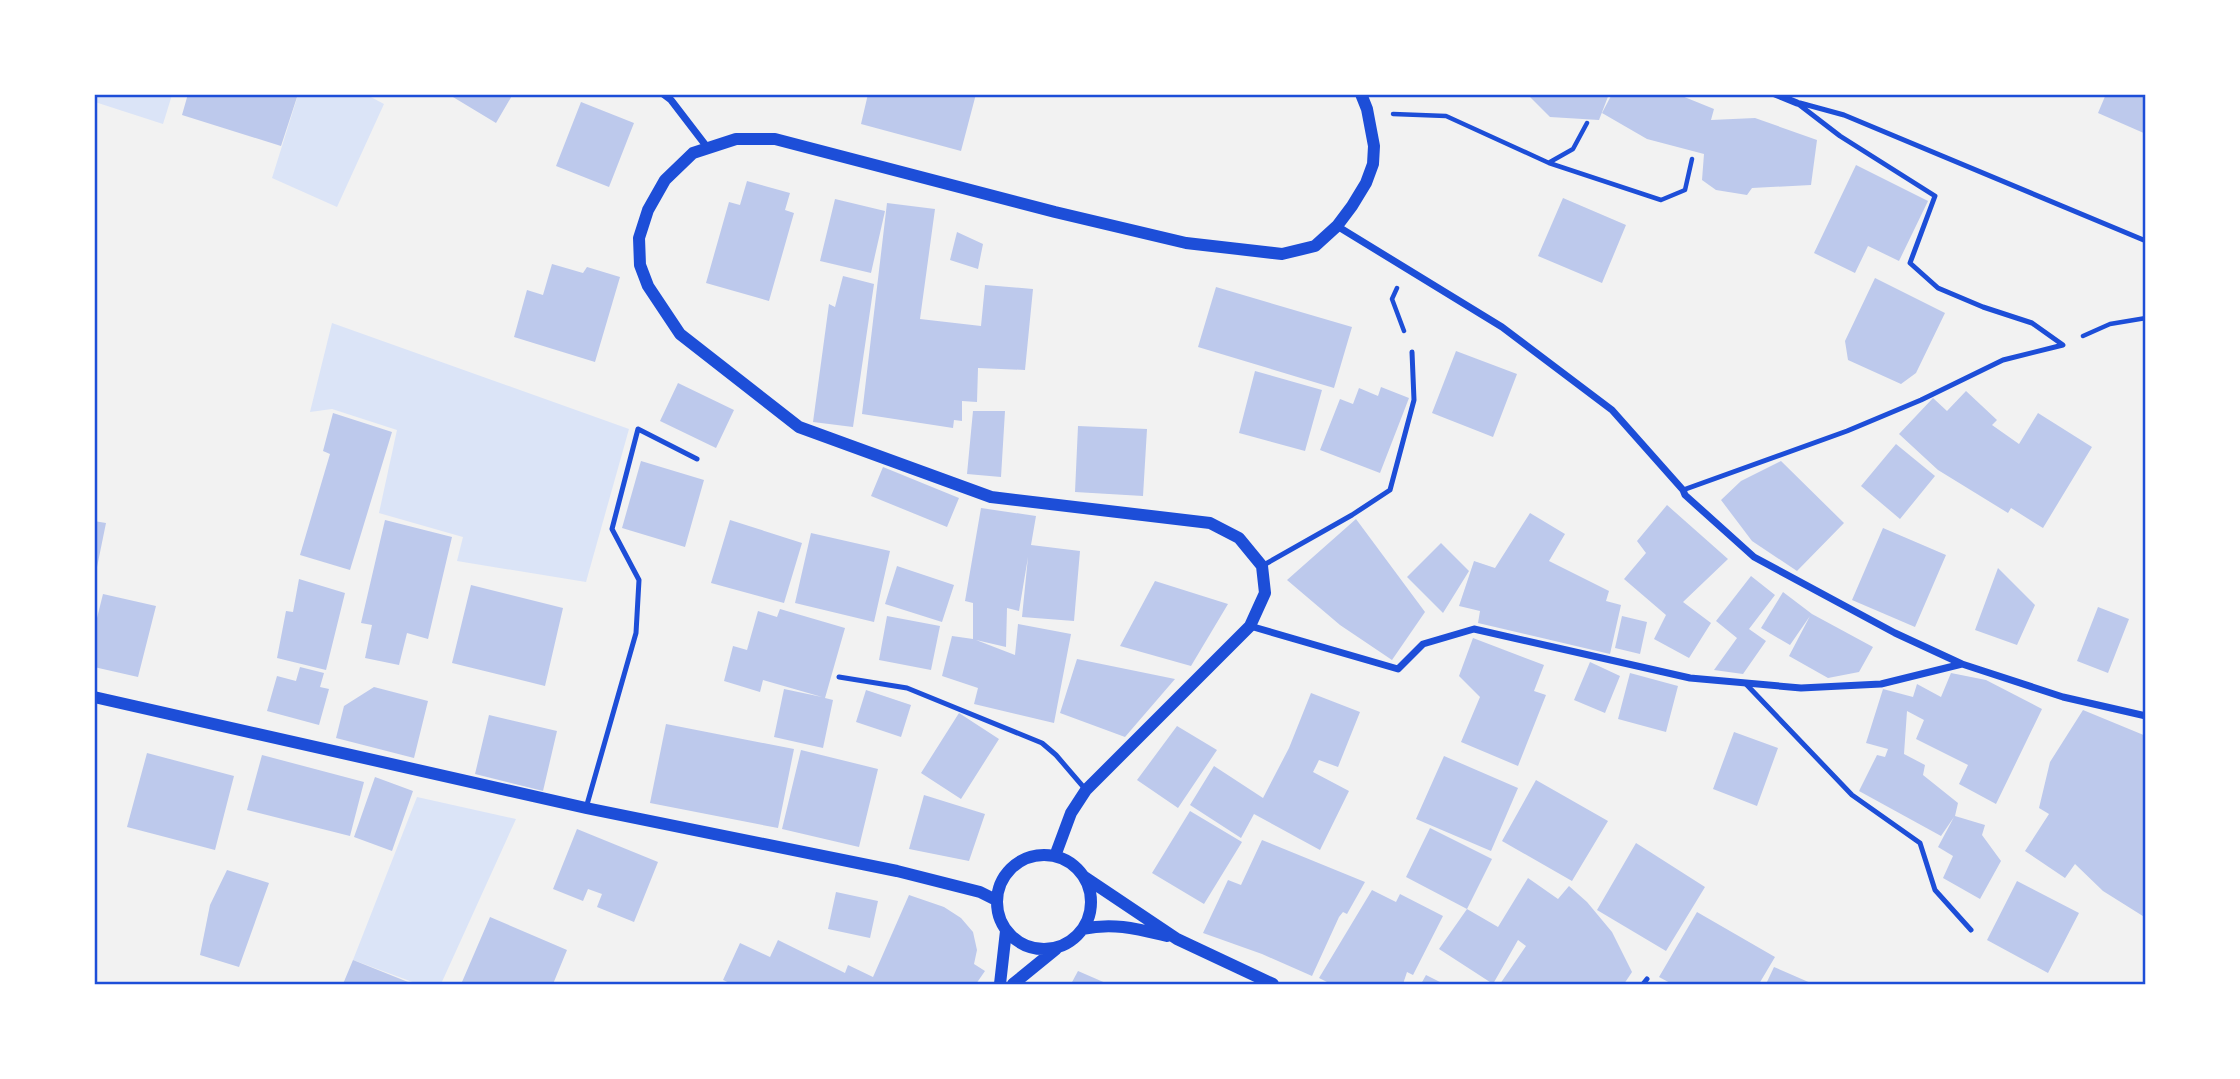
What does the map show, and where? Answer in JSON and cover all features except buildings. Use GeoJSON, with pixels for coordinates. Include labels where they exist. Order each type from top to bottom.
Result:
{"type":"FeatureCollection","features":[{"type":"Feature","properties":{"kind":"street"},"geometry":{"type":"LineString","coordinates":[[663,94],[671,100],[706,148]]}},
{"type":"Feature","properties":{"kind":"street"},"geometry":{"type":"LineString","coordinates":[[1055,856],[1071,813],[1086,790],[1250,626],[1265,593],[1262,566],[1239,538],[1210,523],[991,497],[799,427],[680,334],[648,286],[640,265],[639,238],[654,200],[665,180],[693,153],[736,139],[775,139],[1186,243],[1282,254],[1315,246],[1337,226],[1359,194],[1373,164],[1374,145],[1361,94]]}},
{"type":"Feature","properties":{"kind":"street"},"geometry":{"type":"LineString","coordinates":[[1775,94],[1797,103]]}},
{"type":"Feature","properties":{"kind":"street"},"geometry":{"type":"LineString","coordinates":[[1337,226],[1502,327],[1612,410],[1685,495],[1754,557],[1895,633],[1962,664],[2063,697],[2146,716]]}},
{"type":"Feature","properties":{"kind":"street"},"geometry":{"type":"LineString","coordinates":[[1250,626],[1398,669],[1423,644],[1474,629],[1690,678],[1801,688],[1881,684],[1962,664]]}},
{"type":"Feature","properties":{"kind":"street"},"geometry":{"type":"LineString","coordinates":[[94,697],[586,808],[897,871],[968,889],[996,900]]}},
{"type":"Feature","properties":{"kind":"street"},"geometry":{"type":"LineString","coordinates":[[1083,876],[1088,886],[1090,914],[1083,929],[1070,942],[1044,950],[1016,941],[1006,931],[996,900],[1002,880],[1015,864],[1034,855],[1055,856],[1068,861],[1083,876],[1177,939],[1273,985]]}},
{"type":"Feature","properties":{"kind":"street"},"geometry":{"type":"LineString","coordinates":[[1083,929],[1099,925],[1124,926],[1177,939]]}},
{"type":"Feature","properties":{"kind":"street"},"geometry":{"type":"LineString","coordinates":[[1000,985],[1006,931]]}},
{"type":"Feature","properties":{"kind":"street"},"geometry":{"type":"LineString","coordinates":[[1013,985],[1059,947]]}},
{"type":"Feature","properties":{"kind":"lane"},"geometry":{"type":"LineString","coordinates":[[1797,103],[1844,114],[2146,241]]}},
{"type":"Feature","properties":{"kind":"lane"},"geometry":{"type":"LineString","coordinates":[[1797,103],[1840,136],[1935,195],[1910,263],[1938,288],[2032,323],[2063,345]]}},
{"type":"Feature","properties":{"kind":"lane"},"geometry":{"type":"LineString","coordinates":[[1683,490],[1847,431],[1921,400],[2003,360],[2063,345]]}},
{"type":"Feature","properties":{"kind":"lane"},"geometry":{"type":"LineString","coordinates":[[1262,566],[1390,489],[1414,400],[1412,352]]}},
{"type":"Feature","properties":{"kind":"lane"},"geometry":{"type":"LineString","coordinates":[[586,808],[636,633],[639,580],[612,530],[638,429],[697,459]]}},
{"type":"Feature","properties":{"kind":"lane"},"geometry":{"type":"LineString","coordinates":[[839,677],[907,688],[1042,743],[1086,790]]}},
{"type":"Feature","properties":{"kind":"lane"},"geometry":{"type":"LineString","coordinates":[[1745,683],[1852,795],[1920,843],[1935,890],[1971,930]]}},
{"type":"Feature","properties":{"kind":"lane"},"geometry":{"type":"LineString","coordinates":[[1643,985],[1647,979]]}},
{"type":"Feature","properties":{"kind":"path"},"geometry":{"type":"LineString","coordinates":[[1368,113],[1446,116],[1549,163],[1661,200],[1685,190],[1692,159]]}},
{"type":"Feature","properties":{"kind":"path"},"geometry":{"type":"LineString","coordinates":[[1549,163],[1573,149],[1587,122]]}},
{"type":"Feature","properties":{"kind":"path"},"geometry":{"type":"LineString","coordinates":[[1407,268],[1392,299],[1412,352]]}},
{"type":"Feature","properties":{"kind":"path"},"geometry":{"type":"LineString","coordinates":[[2063,345],[2110,324],[2146,318]]}},
{"type":"Feature","properties":{"kind":"shaded area"},"geometry":{"type":"Polygon","coordinates":[[[95,94],[172,95],[163,124],[95,102],[95,94]]]}},
{"type":"Feature","properties":{"kind":"shaded area"},"geometry":{"type":"Polygon","coordinates":[[[298,95],[367,95],[384,104],[337,207],[272,178],[298,95]]]}},
{"type":"Feature","properties":{"kind":"shaded area"},"geometry":{"type":"Polygon","coordinates":[[[332,323],[629,429],[586,582],[457,561],[463,537],[379,513],[397,430],[332,409],[310,412],[332,323]]]}},
{"type":"Feature","properties":{"kind":"shaded area"},"geometry":{"type":"Polygon","coordinates":[[[417,797],[516,819],[441,984],[418,984],[353,960],[417,797]]]}}]}
